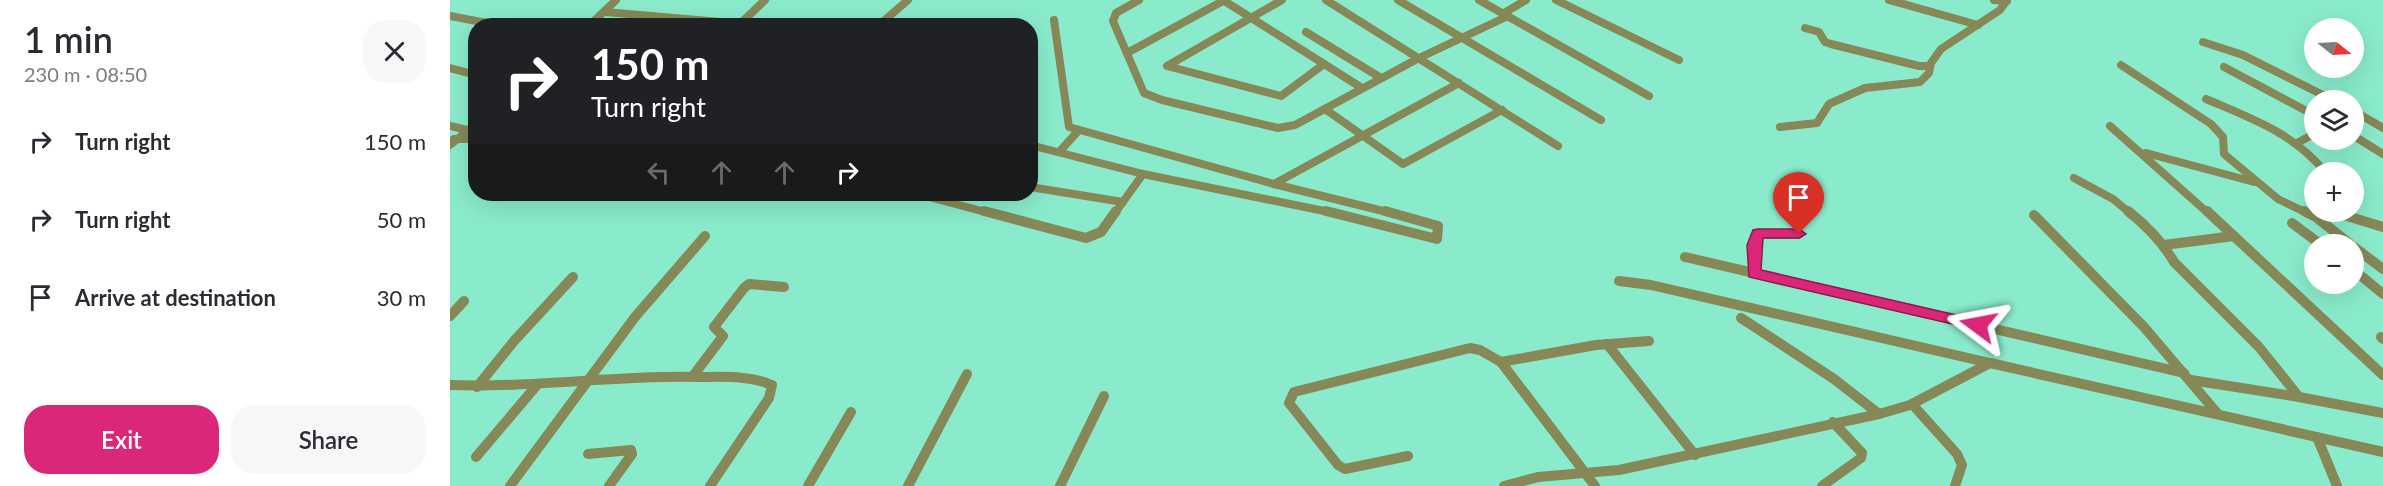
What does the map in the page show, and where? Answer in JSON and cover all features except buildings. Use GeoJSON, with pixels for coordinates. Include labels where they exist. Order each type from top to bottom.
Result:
{"type":"FeatureCollection","features":[{"type":"Feature","properties":{"kind":"street"},"geometry":{"type":"LineString","coordinates":[[598,18],[616,0]]}},
{"type":"Feature","properties":{"kind":"street"},"geometry":{"type":"LineString","coordinates":[[746,18],[765,0]]}},
{"type":"Feature","properties":{"kind":"street"},"geometry":{"type":"LineString","coordinates":[[887,18],[908,0]]}},
{"type":"Feature","properties":{"kind":"street"},"geometry":{"type":"LineString","coordinates":[[1139,0],[1114,16],[1113,21],[1141,89],[1162,100],[1278,128],[1295,125],[1419,58],[1462,38],[1506,14],[1526,0]]}},
{"type":"Feature","properties":{"kind":"street"},"geometry":{"type":"LineString","coordinates":[[1127,53],[1223,0],[1251,20],[1362,88]]}},
{"type":"Feature","properties":{"kind":"street"},"geometry":{"type":"LineString","coordinates":[[1282,0],[1251,20],[1167,66],[1281,96],[1324,64]]}},
{"type":"Feature","properties":{"kind":"street"},"geometry":{"type":"LineString","coordinates":[[1326,0],[1558,146]]}},
{"type":"Feature","properties":{"kind":"street"},"geometry":{"type":"LineString","coordinates":[[1398,0],[1601,120]]}},
{"type":"Feature","properties":{"kind":"street"},"geometry":{"type":"LineString","coordinates":[[1479,0],[1649,96]]}},
{"type":"Feature","properties":{"kind":"street"},"geometry":{"type":"LineString","coordinates":[[1556,0],[1679,60]]}},
{"type":"Feature","properties":{"kind":"street"},"geometry":{"type":"LineString","coordinates":[[1889,0],[1978,25]]}},
{"type":"Feature","properties":{"kind":"street"},"geometry":{"type":"LineString","coordinates":[[1780,128],[1817,123],[1829,104],[1865,88],[1920,82],[1929,73],[1930,66],[1941,50],[2005,6],[2007,1],[1994,0]]}},
{"type":"Feature","properties":{"kind":"street"},"geometry":{"type":"LineString","coordinates":[[605,12],[679,18]]}},
{"type":"Feature","properties":{"kind":"street"},"geometry":{"type":"LineString","coordinates":[[450,15],[468,19]]}},
{"type":"Feature","properties":{"kind":"street"},"geometry":{"type":"LineString","coordinates":[[450,23],[460,17]]}},
{"type":"Feature","properties":{"kind":"street"},"geometry":{"type":"LineString","coordinates":[[1038,147],[1143,174],[1345,215],[1437,239],[1438,226],[1274,184],[1069,127],[1054,20]]}},
{"type":"Feature","properties":{"kind":"street"},"geometry":{"type":"LineString","coordinates":[[1805,28],[1819,32],[1826,42],[1832,44],[1919,66],[1930,66]]}},
{"type":"Feature","properties":{"kind":"street"},"geometry":{"type":"LineString","coordinates":[[1306,32],[1381,78]]}},
{"type":"Feature","properties":{"kind":"street"},"geometry":{"type":"LineString","coordinates":[[2203,42],[2243,54],[2313,90]]}},
{"type":"Feature","properties":{"kind":"street"},"geometry":{"type":"LineString","coordinates":[[2121,65],[2211,124],[2223,137],[2224,154],[2257,183],[2278,199],[2316,217],[2337,234]]}},
{"type":"Feature","properties":{"kind":"street"},"geometry":{"type":"LineString","coordinates":[[2224,67],[2304,110]]}},
{"type":"Feature","properties":{"kind":"street"},"geometry":{"type":"LineString","coordinates":[[450,69],[468,73]]}},
{"type":"Feature","properties":{"kind":"street"},"geometry":{"type":"LineString","coordinates":[[1274,184],[1459,83]]}},
{"type":"Feature","properties":{"kind":"street"},"geometry":{"type":"LineString","coordinates":[[2206,99],[2271,128],[2297,143],[2315,162]]}},
{"type":"Feature","properties":{"kind":"street"},"geometry":{"type":"LineString","coordinates":[[1325,109],[1403,164],[1502,110]]}},
{"type":"Feature","properties":{"kind":"street"},"geometry":{"type":"LineString","coordinates":[[2364,119],[2383,128]]}},
{"type":"Feature","properties":{"kind":"street"},"geometry":{"type":"LineString","coordinates":[[450,126],[467,130]]}},
{"type":"Feature","properties":{"kind":"street"},"geometry":{"type":"LineString","coordinates":[[2110,126],[2234,236],[2383,375]]}},
{"type":"Feature","properties":{"kind":"street"},"geometry":{"type":"LineString","coordinates":[[452,141],[467,130]]}},
{"type":"Feature","properties":{"kind":"street"},"geometry":{"type":"LineString","coordinates":[[1060,151],[1079,130]]}},
{"type":"Feature","properties":{"kind":"street"},"geometry":{"type":"LineString","coordinates":[[2297,143],[2304,139]]}},
{"type":"Feature","properties":{"kind":"street"},"geometry":{"type":"LineString","coordinates":[[452,141],[468,140]]}},
{"type":"Feature","properties":{"kind":"street"},"geometry":{"type":"LineString","coordinates":[[2364,142],[2383,154]]}},
{"type":"Feature","properties":{"kind":"street"},"geometry":{"type":"LineString","coordinates":[[2141,152],[2257,183]]}},
{"type":"Feature","properties":{"kind":"street"},"geometry":{"type":"LineString","coordinates":[[945,201],[1086,238],[1101,231],[1143,174]]}},
{"type":"Feature","properties":{"kind":"street"},"geometry":{"type":"LineString","coordinates":[[2074,178],[2113,199],[2143,223],[2164,245],[2184,273],[2259,347],[2299,397]]}},
{"type":"Feature","properties":{"kind":"street"},"geometry":{"type":"LineString","coordinates":[[1038,188],[1123,202]]}},
{"type":"Feature","properties":{"kind":"street"},"geometry":{"type":"LineString","coordinates":[[2034,215],[2144,327],[2217,413]]}},
{"type":"Feature","properties":{"kind":"street"},"geometry":{"type":"LineString","coordinates":[[2364,221],[2383,227]]}},
{"type":"Feature","properties":{"kind":"street"},"geometry":{"type":"LineString","coordinates":[[2292,224],[2306,234]]}},
{"type":"Feature","properties":{"kind":"street"},"geometry":{"type":"LineString","coordinates":[[1754,273],[1754,245],[1758,234],[1799,234]]}},
{"type":"Feature","properties":{"kind":"street"},"geometry":{"type":"LineString","coordinates":[[510,486],[635,317],[705,236]]}},
{"type":"Feature","properties":{"kind":"street"},"geometry":{"type":"LineString","coordinates":[[2164,245],[2234,236]]}},
{"type":"Feature","properties":{"kind":"street"},"geometry":{"type":"LineString","coordinates":[[2364,255],[2383,269]]}},
{"type":"Feature","properties":{"kind":"street"},"geometry":{"type":"LineString","coordinates":[[1685,257],[2187,377],[2383,413]]}},
{"type":"Feature","properties":{"kind":"street"},"geometry":{"type":"LineString","coordinates":[[477,387],[514,340],[573,277]]}},
{"type":"Feature","properties":{"kind":"street"},"geometry":{"type":"LineString","coordinates":[[2364,278],[2383,294]]}},
{"type":"Feature","properties":{"kind":"street"},"geometry":{"type":"LineString","coordinates":[[1619,281],[1651,285],[2383,452]]}},
{"type":"Feature","properties":{"kind":"street"},"geometry":{"type":"LineString","coordinates":[[693,376],[723,336],[714,327],[744,288],[749,284],[784,287]]}},
{"type":"Feature","properties":{"kind":"street"},"geometry":{"type":"LineString","coordinates":[[450,316],[464,301]]}},
{"type":"Feature","properties":{"kind":"street"},"geometry":{"type":"LineString","coordinates":[[1741,318],[1834,379],[1879,414]]}},
{"type":"Feature","properties":{"kind":"street"},"geometry":{"type":"LineString","coordinates":[[1501,362],[1607,344],[1648,341]]}},
{"type":"Feature","properties":{"kind":"street"},"geometry":{"type":"LineString","coordinates":[[1607,344],[1695,455]]}},
{"type":"Feature","properties":{"kind":"street"},"geometry":{"type":"LineString","coordinates":[[1408,456],[1345,469],[1338,465],[1289,403],[1289,397],[1294,392],[1470,348],[1480,350],[1501,362],[1595,486]]}},
{"type":"Feature","properties":{"kind":"street"},"geometry":{"type":"LineString","coordinates":[[1504,486],[1538,477],[1564,480],[1587,473],[1695,455],[1833,422],[1879,414],[1912,404],[1990,363]]}},
{"type":"Feature","properties":{"kind":"street"},"geometry":{"type":"LineString","coordinates":[[908,486],[967,374]]}},
{"type":"Feature","properties":{"kind":"street"},"geometry":{"type":"LineString","coordinates":[[450,385],[477,387],[537,385],[693,376],[749,379],[772,385],[773,390],[710,486]]}},
{"type":"Feature","properties":{"kind":"street"},"geometry":{"type":"LineString","coordinates":[[476,457],[537,385]]}},
{"type":"Feature","properties":{"kind":"street"},"geometry":{"type":"LineString","coordinates":[[1060,486],[1104,396]]}},
{"type":"Feature","properties":{"kind":"street"},"geometry":{"type":"LineString","coordinates":[[1912,404],[1957,454],[1962,465],[1955,486]]}},
{"type":"Feature","properties":{"kind":"street"},"geometry":{"type":"LineString","coordinates":[[808,486],[851,412]]}},
{"type":"Feature","properties":{"kind":"street"},"geometry":{"type":"LineString","coordinates":[[1822,486],[1862,458],[1862,453],[1833,422]]}},
{"type":"Feature","properties":{"kind":"street"},"geometry":{"type":"LineString","coordinates":[[2317,437],[2337,486]]}},
{"type":"Feature","properties":{"kind":"street"},"geometry":{"type":"LineString","coordinates":[[588,454],[630,450],[632,454],[609,486]]}},
{"type":"Feature","properties":{"kind":"route"},"geometry":{"type":"LineString","coordinates":[[1799,234],[1761,232],[1758,234],[1754,245],[1754,273],[1978,325]]}}]}
